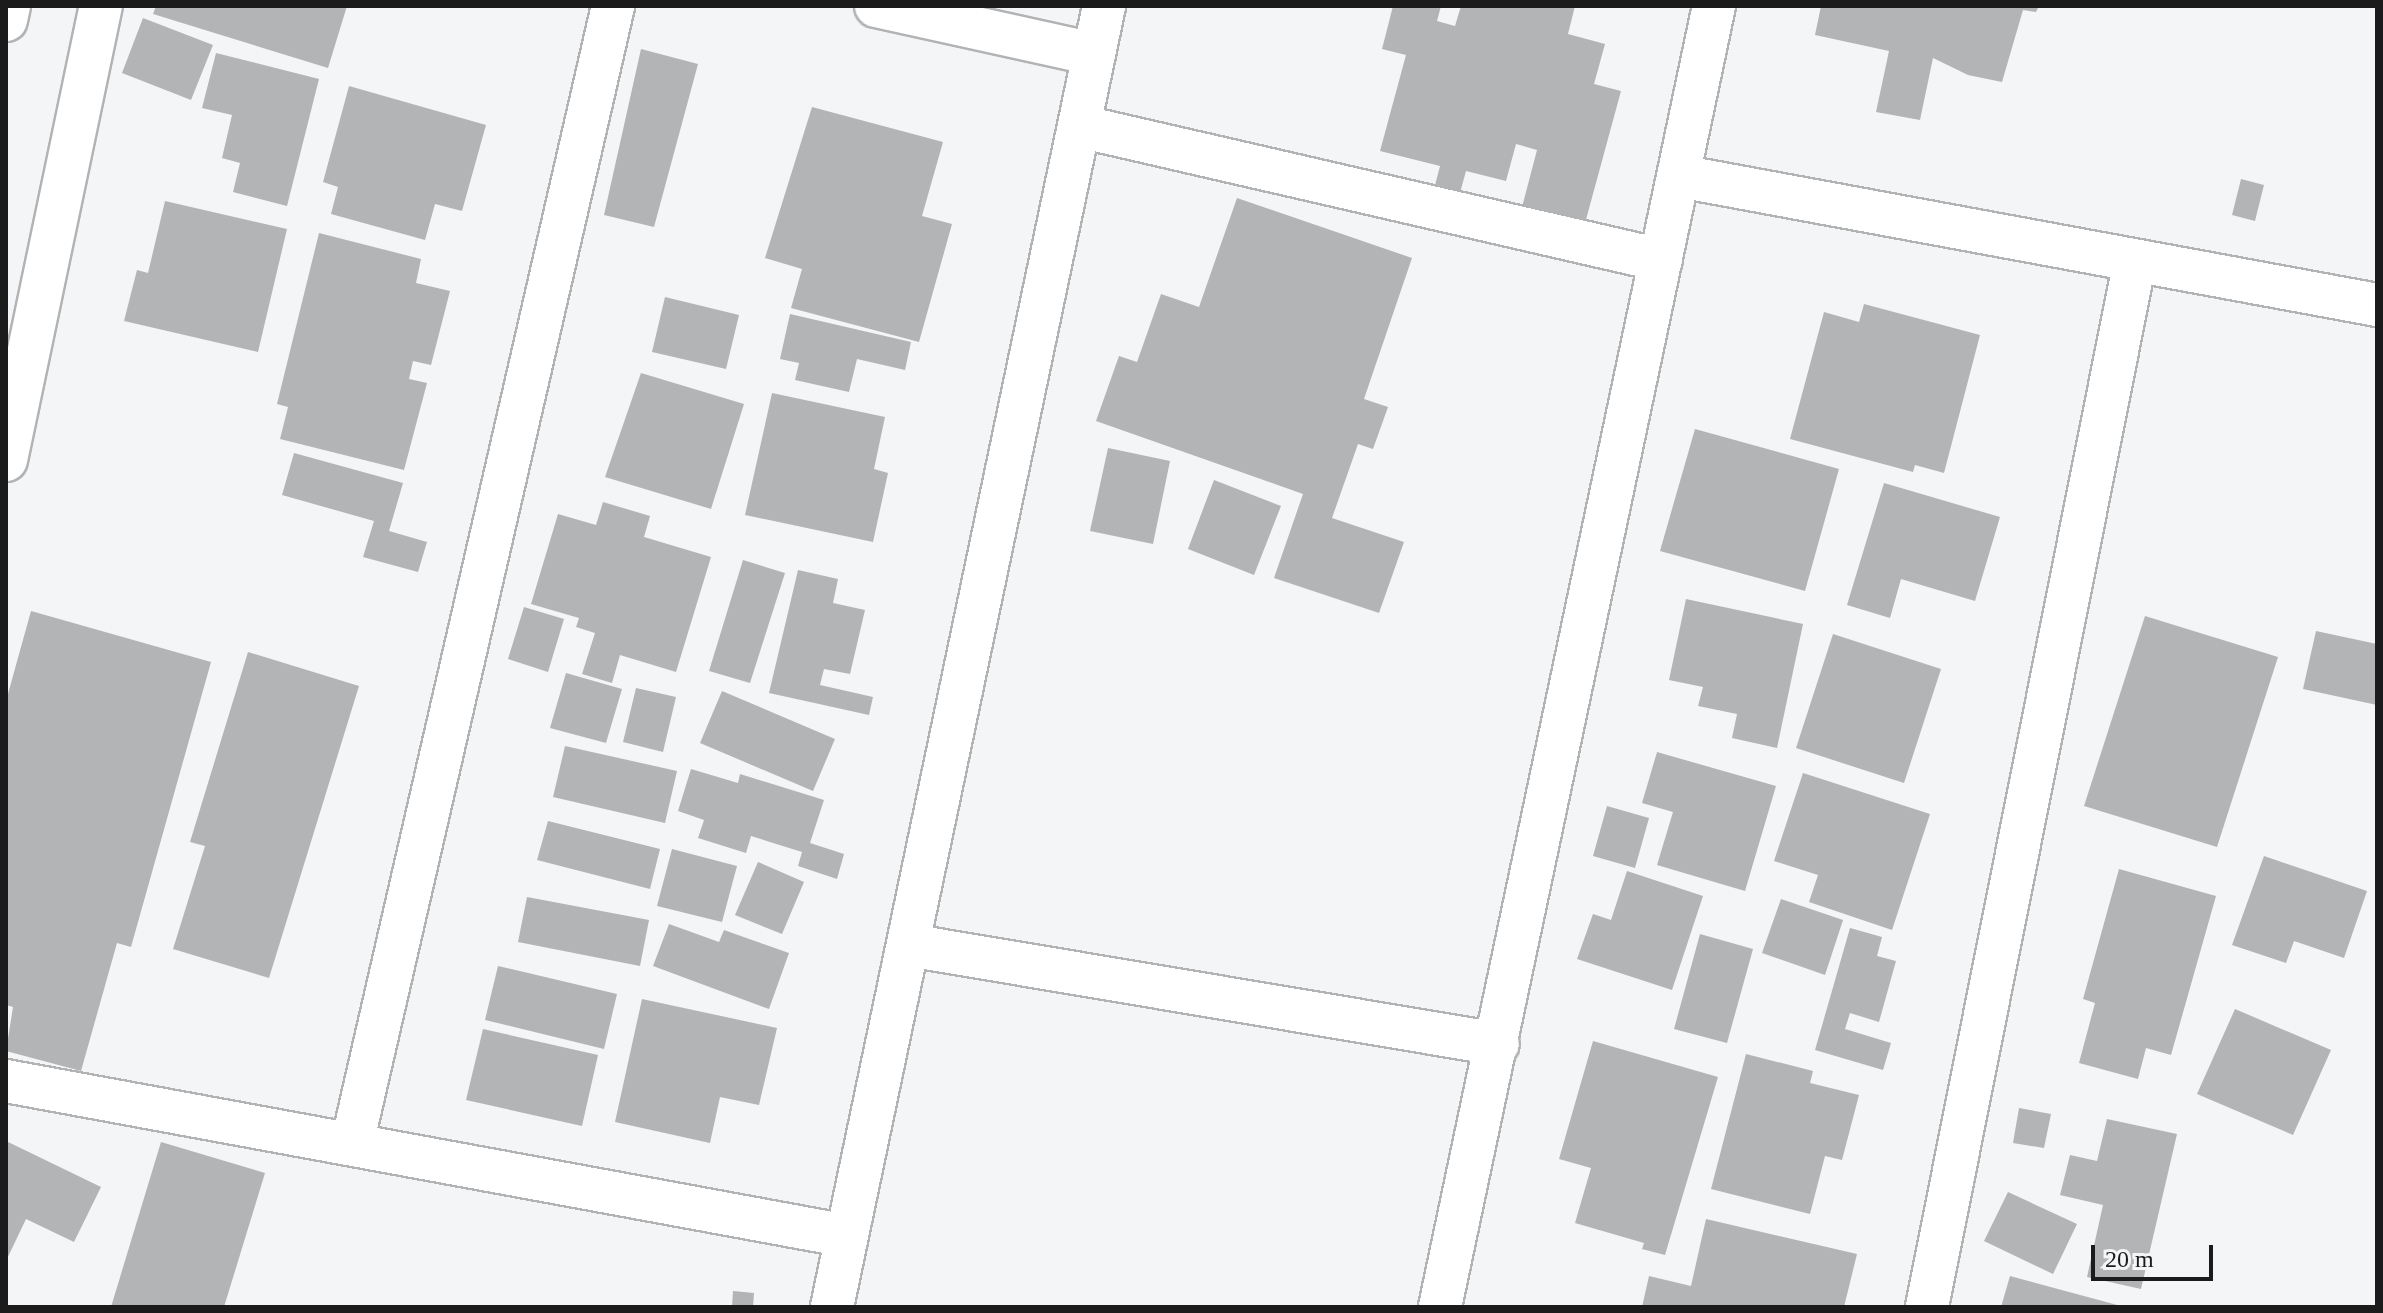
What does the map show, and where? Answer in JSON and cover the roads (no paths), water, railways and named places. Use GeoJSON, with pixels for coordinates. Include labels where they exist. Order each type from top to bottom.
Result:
{"type":"FeatureCollection","features":[{"type":"Feature","properties":{"kind":"street"},"geometry":{"type":"LineString","coordinates":[[6,20],[9,6]]}},
{"type":"Feature","properties":{"kind":"street"},"geometry":{"type":"LineString","coordinates":[[6,460],[101,6]]}},
{"type":"Feature","properties":{"kind":"street"},"geometry":{"type":"LineString","coordinates":[[352,1144],[613,6]]}},
{"type":"Feature","properties":{"kind":"street"},"geometry":{"type":"LineString","coordinates":[[876,6],[1094,54]]}},
{"type":"Feature","properties":{"kind":"street"},"geometry":{"type":"LineString","coordinates":[[832,1307],[1104,6]]}},
{"type":"Feature","properties":{"kind":"street"},"geometry":{"type":"LineString","coordinates":[[1440,1307],[1498,1044],[1714,6]]}},
{"type":"Feature","properties":{"kind":"street"},"geometry":{"type":"LineString","coordinates":[[1079,126],[1661,260]]}},
{"type":"Feature","properties":{"kind":"street"},"geometry":{"type":"LineString","coordinates":[[1679,176],[2377,305]]}},
{"type":"Feature","properties":{"kind":"street"},"geometry":{"type":"LineString","coordinates":[[1927,1307],[2135,260]]}},
{"type":"Feature","properties":{"kind":"street"},"geometry":{"type":"LineString","coordinates":[[908,945],[1498,1044]]}},
{"type":"Feature","properties":{"kind":"street"},"geometry":{"type":"LineString","coordinates":[[6,1081],[847,1236]]}}]}
